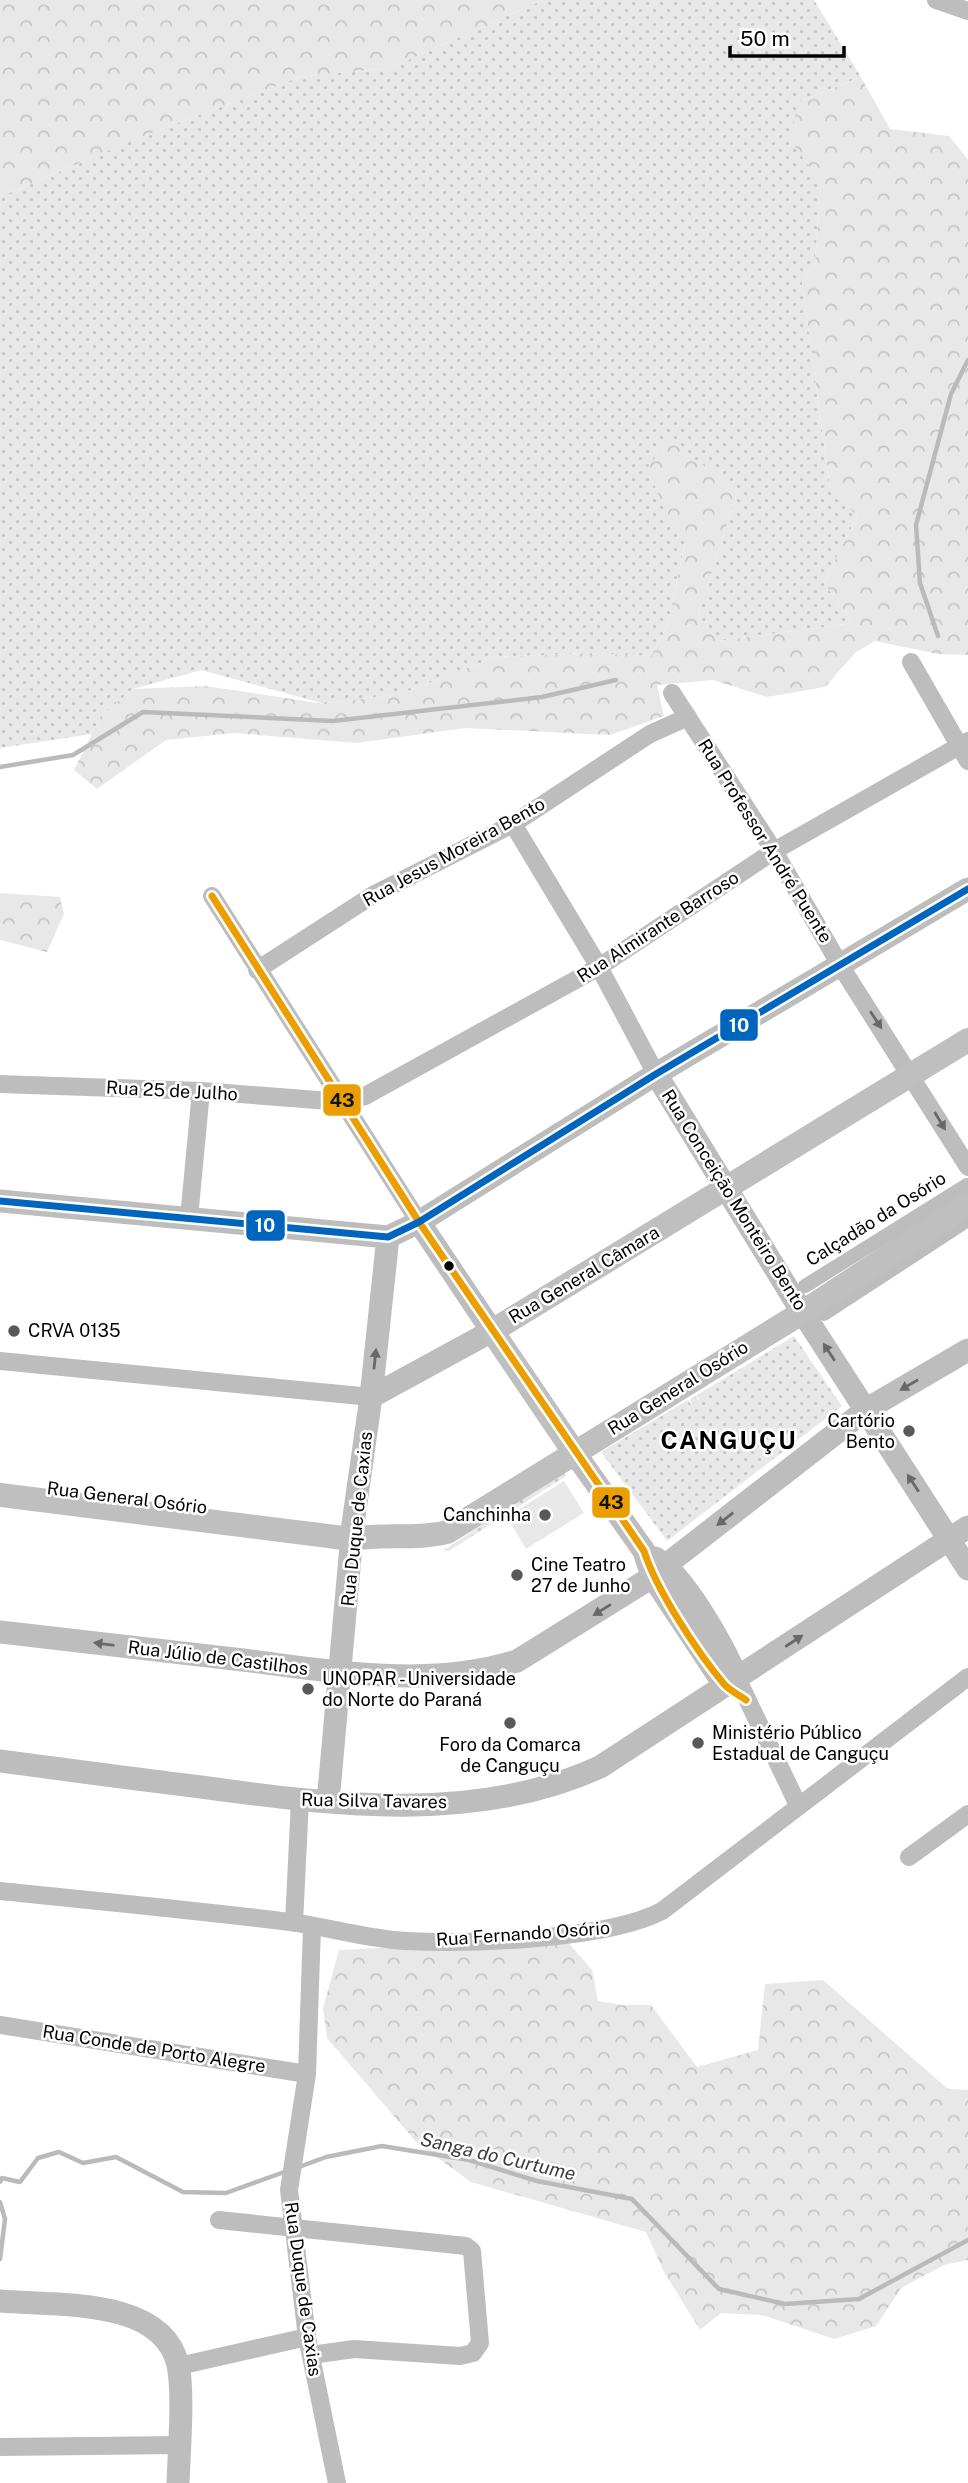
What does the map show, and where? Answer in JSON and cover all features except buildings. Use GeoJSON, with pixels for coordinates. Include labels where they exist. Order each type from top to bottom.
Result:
{"type":"FeatureCollection","features":[{"type":"Feature","properties":{"kind":"main road","name":"Rua General Câmara"},"geometry":{"type":"LineString","coordinates":[[492,1331],[968,1040]]}},
{"type":"Feature","properties":{"kind":"main road","name":"Rua General Osório"},"geometry":{"type":"LineString","coordinates":[[0,1483],[377,1534],[430,1537],[447,1532],[574,1452],[813,1313],[967,1186]]}},
{"type":"Feature","properties":{"kind":"main road"},"geometry":{"type":"LineString","coordinates":[[492,1331],[574,1452]]}},
{"type":"Feature","properties":{"kind":"main road","name":"Rua General Osório"},"geometry":{"type":"LineString","coordinates":[[0,1495],[353,1531]]}},
{"type":"Feature","properties":{"kind":"street"},"geometry":{"type":"LineString","coordinates":[[936,0],[968,11]]}},
{"type":"Feature","properties":{"kind":"street"},"geometry":{"type":"LineString","coordinates":[[911,662],[965,750]]}},
{"type":"Feature","properties":{"kind":"street","name":"Rua Professor André Puente"},"geometry":{"type":"LineString","coordinates":[[672,693],[774,851],[840,965],[912,1075],[967,1186]]}},
{"type":"Feature","properties":{"kind":"street","name":"Rua Jesus Moreira Bento"},"geometry":{"type":"LineString","coordinates":[[257,970],[373,895],[513,824],[650,734],[688,717]]}},
{"type":"Feature","properties":{"kind":"street","name":"Rua Almirante Barroso"},"geometry":{"type":"LineString","coordinates":[[343,1102],[365,1096],[392,1083],[599,967],[774,851],[965,750]]}},
{"type":"Feature","properties":{"kind":"street","name":"Rua Conceição Monteiro Bento"},"geometry":{"type":"LineString","coordinates":[[513,824],[599,967],[656,1074],[727,1189],[813,1313],[867,1409],[959,1534],[968,1569]]}},
{"type":"Feature","properties":{"kind":"street"},"geometry":{"type":"LineString","coordinates":[[0,1201],[388,1237],[419,1222],[656,1074],[968,889]]}},
{"type":"Feature","properties":{"kind":"street"},"geometry":{"type":"LineString","coordinates":[[212,896],[419,1222],[492,1331]]}},
{"type":"Feature","properties":{"kind":"street","name":"Rua 25 de Julho"},"geometry":{"type":"LineString","coordinates":[[0,1084],[201,1091],[343,1102]]}},
{"type":"Feature","properties":{"kind":"street"},"geometry":{"type":"LineString","coordinates":[[189,1219],[201,1091]]}},
{"type":"Feature","properties":{"kind":"street","name":"Calçadão da Osório"},"geometry":{"type":"LineString","coordinates":[[805,1286],[967,1186]]}},
{"type":"Feature","properties":{"kind":"street"},"geometry":{"type":"LineString","coordinates":[[813,1313],[968,1220]]}},
{"type":"Feature","properties":{"kind":"street","name":"Rua Duque de Caxias"},"geometry":{"type":"LineString","coordinates":[[328,1802],[353,1531],[388,1237]]}},
{"type":"Feature","properties":{"kind":"street","name":"Rua General Câmara"},"geometry":{"type":"LineString","coordinates":[[371,1397],[492,1331]]}},
{"type":"Feature","properties":{"kind":"street","name":"Rua Júlio de Castilhos"},"geometry":{"type":"LineString","coordinates":[[0,1632],[342,1672],[422,1677],[500,1666],[539,1648],[659,1570],[867,1409],[968,1350]]}},
{"type":"Feature","properties":{"kind":"street"},"geometry":{"type":"LineString","coordinates":[[0,1361],[371,1397]]}},
{"type":"Feature","properties":{"kind":"street"},"geometry":{"type":"LineString","coordinates":[[574,1452],[659,1570],[731,1682],[746,1700],[798,1805]]}},
{"type":"Feature","properties":{"kind":"street","name":"Rua Silva Tavares"},"geometry":{"type":"LineString","coordinates":[[0,1761],[328,1802],[448,1804],[488,1799],[569,1781],[600,1767],[959,1534]]}},
{"type":"Feature","properties":{"kind":"street","name":"Rua Fernando Osório"},"geometry":{"type":"LineString","coordinates":[[0,1891],[303,1925],[404,1941],[469,1941],[598,1931],[640,1922],[662,1911],[968,1677]]}},
{"type":"Feature","properties":{"kind":"street","name":"Rua Duque de Caxias"},"geometry":{"type":"LineString","coordinates":[[300,1800],[307,2074],[293,2148],[289,2190],[291,2227],[309,2346],[337,2483]]}},
{"type":"Feature","properties":{"kind":"street"},"geometry":{"type":"LineString","coordinates":[[909,1857],[968,1814]]}},
{"type":"Feature","properties":{"kind":"street","name":"Rua Conde de Porto Alegre"},"geometry":{"type":"LineString","coordinates":[[0,2025],[307,2074]]}},
{"type":"Feature","properties":{"kind":"street"},"geometry":{"type":"LineString","coordinates":[[179,2367],[309,2346],[460,2356],[473,2353],[480,2343],[474,2258],[472,2250],[466,2246],[219,2220]]}},
{"type":"Feature","properties":{"kind":"street"},"geometry":{"type":"LineString","coordinates":[[6,2301],[118,2312],[146,2320],[163,2333],[179,2367],[178,2483]]}},
{"type":"Feature","properties":{"kind":"street"},"geometry":{"type":"LineString","coordinates":[[0,2447],[180,2445]]}},
{"type":"Feature","properties":{"kind":"green space"},"geometry":{"type":"Polygon","coordinates":[[[0,0],[543,0],[390,68],[300,77],[133,140],[0,197],[0,0]]]}},
{"type":"Feature","properties":{"kind":"green space"},"geometry":{"type":"Polygon","coordinates":[[[543,0],[814,0],[861,77],[798,102],[791,140],[821,183],[815,263],[802,283],[830,487],[857,516],[824,583],[853,623],[718,641],[698,615],[738,491],[667,515],[685,542],[667,627],[651,656],[590,653],[496,657],[403,693],[325,704],[201,670],[133,689],[101,716],[92,734],[0,748],[0,197],[133,140],[300,77],[390,68],[543,0]]]}},
{"type":"Feature","properties":{"kind":"green space"},"geometry":{"type":"Polygon","coordinates":[[[861,77],[890,129],[949,136],[968,160],[968,655],[938,654],[875,641],[856,652],[825,687],[767,697],[713,680],[657,685],[664,716],[610,735],[465,728],[357,743],[234,733],[166,740],[97,789],[74,770],[101,716],[133,689],[206,686],[325,704],[403,693],[496,657],[590,653],[651,656],[667,627],[685,543],[667,515],[647,468],[669,440],[738,491],[698,615],[718,641],[853,623],[824,583],[857,516],[830,487],[802,283],[815,263],[821,183],[790,140],[798,102],[861,77]]]}},
{"type":"Feature","properties":{"kind":"green space"},"geometry":{"type":"Polygon","coordinates":[[[0,893],[60,897],[64,914],[47,952],[0,940],[0,893]]]}},
{"type":"Feature","properties":{"kind":"green space"},"geometry":{"type":"Polygon","coordinates":[[[794,1336],[842,1406],[667,1541],[601,1452],[688,1400],[692,1406],[690,1399],[695,1396],[700,1401],[697,1395],[794,1336]]]}},
{"type":"Feature","properties":{"kind":"green space"},"geometry":{"type":"Polygon","coordinates":[[[563,1471],[566,1476],[449,1551],[444,1550],[563,1471]]]}},
{"type":"Feature","properties":{"kind":"green space","name":"Canchinha"},"geometry":{"type":"Polygon","coordinates":[[[564,1481],[584,1513],[526,1549],[507,1517],[564,1481]]]}},
{"type":"Feature","properties":{"kind":"green space"},"geometry":{"type":"Polygon","coordinates":[[[565,1939],[592,1970],[598,2001],[622,2005],[651,2005],[697,2067],[758,2050],[765,1984],[823,1980],[948,2089],[968,2090],[968,2260],[944,2265],[901,2288],[876,2326],[834,2339],[762,2315],[721,2313],[700,2330],[664,2272],[646,2232],[471,2182],[417,2143],[327,2038],[323,2008],[339,1950],[565,1939]]]}},
{"type":"Feature","properties":{"kind":"waterway"},"geometry":{"type":"LineString","coordinates":[[938,636],[920,583],[916,525],[951,394],[968,360]]}},
{"type":"Feature","properties":{"kind":"waterway"},"geometry":{"type":"LineString","coordinates":[[0,767],[73,755],[143,712],[333,721],[542,697],[616,680]]}},
{"type":"Feature","properties":{"kind":"waterway","name":"Sanga do Curtume"},"geometry":{"type":"LineString","coordinates":[[299,2167],[326,2157],[382,2146],[469,2160],[537,2181],[632,2199],[719,2289],[785,2304],[859,2299],[968,2240]]}},
{"type":"Feature","properties":{"kind":"waterway","name":"Sanga do Curtume"},"geometry":{"type":"LineString","coordinates":[[0,2182],[2,2178],[20,2182],[38,2158],[59,2152],[83,2163],[116,2157],[183,2192],[226,2193],[287,2171]]}},
{"type":"Feature","properties":{"kind":"waterway","name":"Sanga do Curtume"},"geometry":{"type":"LineString","coordinates":[[0,2202],[5,2219],[0,2259]]}},
{"type":"Feature","properties":{"kind":"transit line","name":"10"},"geometry":{"type":"LineString","coordinates":[[0,1201],[388,1237],[419,1222],[656,1074],[968,889]]}},
{"type":"Feature","properties":{"kind":"transit line","name":"43"},"geometry":{"type":"LineString","coordinates":[[212,896],[419,1222],[644,1551],[667,1601],[690,1638],[724,1684],[746,1700]]}},
{"type":"Feature","properties":{"kind":"place","name":"CRVA 0135"},"geometry":{"type":"Point","coordinates":[14,1331]}},
{"type":"Feature","properties":{"kind":"place","name":"Cartório Bento"},"geometry":{"type":"Point","coordinates":[909,1431]}},
{"type":"Feature","properties":{"kind":"place","name":"Canchinha"},"geometry":{"type":"Point","coordinates":[545,1515]}},
{"type":"Feature","properties":{"kind":"place","name":"Cine Teatro 27 de Junho"},"geometry":{"type":"Point","coordinates":[517,1575]}},
{"type":"Feature","properties":{"kind":"place","name":"UNOPAR - Universidade do Norte do Paraná"},"geometry":{"type":"Point","coordinates":[308,1689]}},
{"type":"Feature","properties":{"kind":"place","name":"Foro da Comarca de Canguçu"},"geometry":{"type":"Point","coordinates":[510,1723]}},
{"type":"Feature","properties":{"kind":"place","name":"Ministério Público Estadual de Canguçu"},"geometry":{"type":"Point","coordinates":[698,1743]}},
{"type":"Feature","properties":{"kind":"district","name":"CANGUÇU"},"geometry":{"type":"Point","coordinates":[729,1441]}}]}
